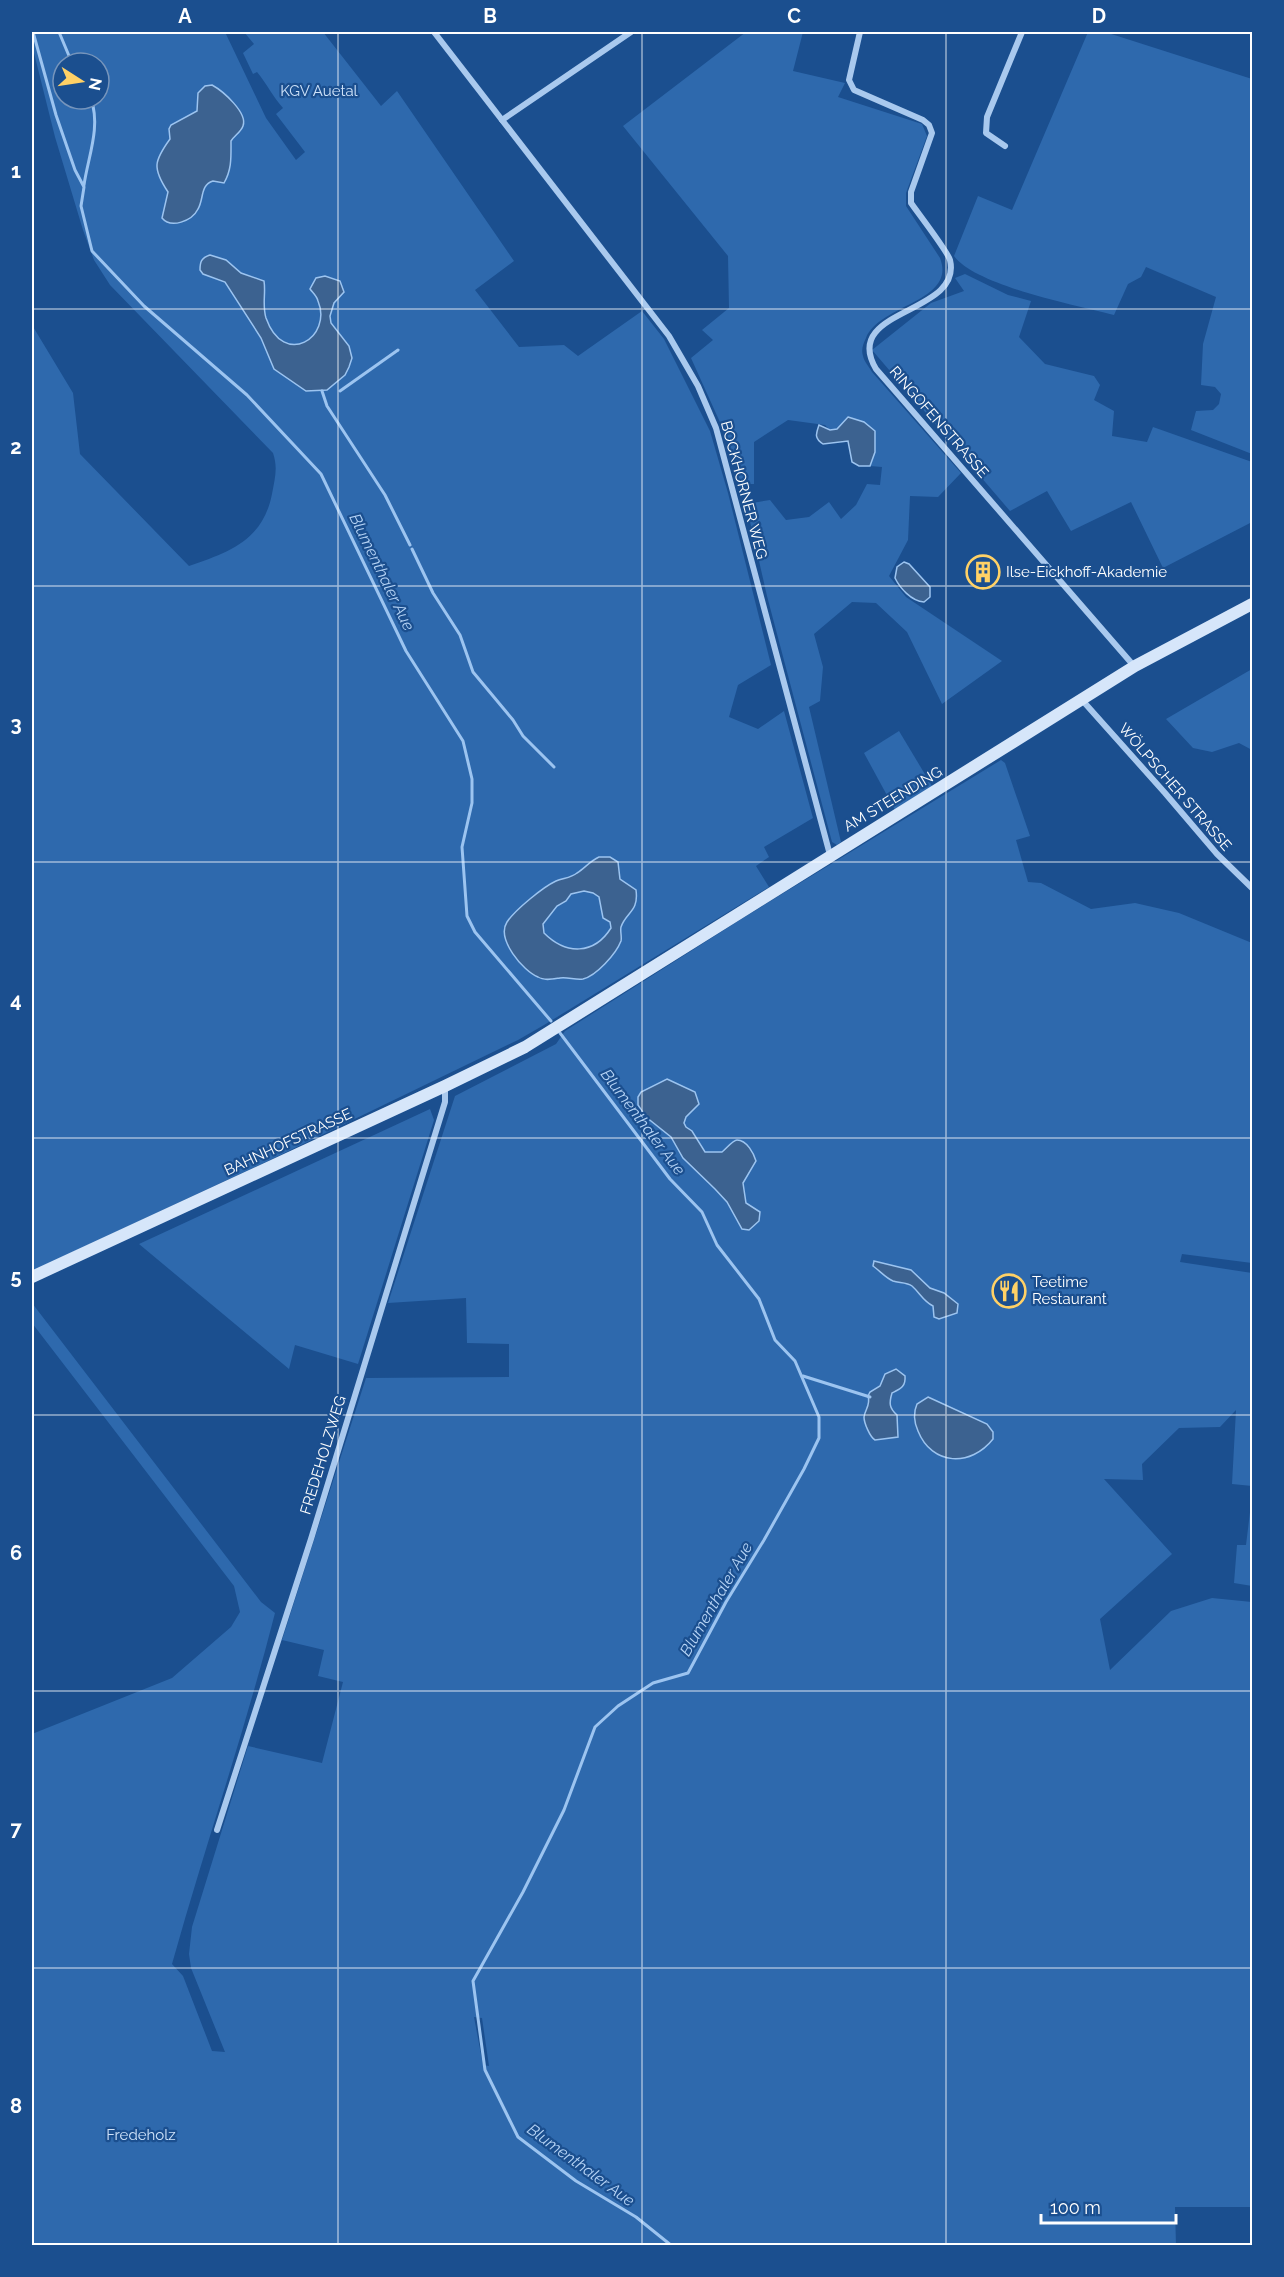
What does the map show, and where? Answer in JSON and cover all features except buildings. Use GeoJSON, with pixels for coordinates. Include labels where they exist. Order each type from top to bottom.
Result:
{"type":"FeatureCollection","features":[{"type":"Feature","properties":{"kind":"street","name":"BOCKHORNER WEG"},"geometry":{"type":"LineString","coordinates":[[434,32],[669,336],[703,397],[716,428],[725,459],[830,855]]}},
{"type":"Feature","properties":{"kind":"street"},"geometry":{"type":"LineString","coordinates":[[502,120],[631,32]]}},
{"type":"Feature","properties":{"kind":"street","name":"RINGOFENSTRASSE"},"geometry":{"type":"LineString","coordinates":[[860,32],[849,80],[854,90],[923,120],[929,125],[932,133],[911,192],[911,203],[950,259],[949,277],[942,290],[879,328],[871,337],[868,348],[869,358],[876,369],[1135,666]]}},
{"type":"Feature","properties":{"kind":"street"},"geometry":{"type":"LineString","coordinates":[[1005,146],[986,134],[987,117],[1022,32]]}},
{"type":"Feature","properties":{"kind":"street","name":"AM STEENDING"},"geometry":{"type":"LineString","coordinates":[[554,1029],[1135,666],[1252,604]]}},
{"type":"Feature","properties":{"kind":"street","name":"WÖLPSCHER STRASSE"},"geometry":{"type":"LineString","coordinates":[[1082,700],[1216,854],[1252,888]]}},
{"type":"Feature","properties":{"kind":"street","name":"BAHNHOFSTRASSE"},"geometry":{"type":"LineString","coordinates":[[32,1277],[445,1086],[525,1047],[554,1029]]}},
{"type":"Feature","properties":{"kind":"street","name":"FREDEHOLZWEG"},"geometry":{"type":"LineString","coordinates":[[218,1830],[445,1102],[445,1086]]}},
{"type":"Feature","properties":{"kind":"green space","name":"KGV Auetal"},"geometry":{"type":"Polygon","coordinates":[[[32,32],[225,32],[266,118],[296,160],[305,152],[276,114],[283,108],[257,72],[253,74],[243,53],[254,44],[244,32],[323,32],[381,106],[397,91],[514,261],[475,290],[519,347],[564,345],[578,356],[642,311],[664,339],[710,431],[771,665],[738,685],[729,717],[758,729],[784,711],[813,818],[764,847],[769,857],[756,866],[769,887],[544,1025],[518,1040],[270,1160],[32,1271],[32,325],[73,393],[80,454],[189,566],[231,549],[253,533],[268,510],[276,468],[273,453],[110,285],[94,260],[55,137],[32,45],[32,32]]]}},
{"type":"Feature","properties":{"kind":"green space"},"geometry":{"type":"Polygon","coordinates":[[[746,32],[803,32],[793,71],[845,83],[838,97],[922,124],[927,136],[906,193],[906,206],[940,258],[942,273],[938,284],[928,294],[886,317],[874,327],[865,340],[862,352],[872,372],[961,473],[938,497],[910,496],[908,540],[889,576],[906,597],[1002,661],[942,704],[907,632],[876,603],[852,602],[814,634],[823,667],[820,701],[809,707],[841,842],[837,845],[832,842],[767,596],[746,504],[770,500],[786,520],[809,517],[829,502],[841,519],[856,505],[867,484],[880,485],[882,467],[870,466],[875,452],[875,431],[830,430],[825,425],[788,420],[754,442],[754,484],[741,484],[728,440],[691,358],[713,340],[702,330],[729,308],[728,256],[623,126],[746,32]]]}},
{"type":"Feature","properties":{"kind":"green space"},"geometry":{"type":"Polygon","coordinates":[[[1088,32],[1105,32],[1252,79],[1252,454],[1191,430],[1196,411],[1213,410],[1219,404],[1221,394],[1215,387],[1201,385],[1203,344],[1216,297],[1146,267],[1141,277],[1128,284],[1114,315],[1052,300],[1004,285],[966,267],[954,256],[978,196],[1012,210],[1088,32]]]}},
{"type":"Feature","properties":{"kind":"green space"},"geometry":{"type":"Polygon","coordinates":[[[965,274],[1008,295],[1031,301],[1019,337],[1045,364],[1094,376],[1100,385],[1094,400],[1114,411],[1112,436],[1147,442],[1153,427],[1252,462],[1252,522],[1163,568],[1131,502],[1071,531],[1047,491],[1010,511],[872,350],[931,303],[964,291],[955,278],[965,274]]]}},
{"type":"Feature","properties":{"kind":"green space"},"geometry":{"type":"Polygon","coordinates":[[[1252,669],[1252,750],[1239,743],[1212,752],[1193,748],[1166,719],[1252,669]]]}},
{"type":"Feature","properties":{"kind":"green space"},"geometry":{"type":"Polygon","coordinates":[[[899,731],[932,786],[895,810],[864,753],[899,731]]]}},
{"type":"Feature","properties":{"kind":"green space","name":"Fredeholz"},"geometry":{"type":"Polygon","coordinates":[[[1001,760],[1005,763],[1030,836],[1016,840],[1028,882],[1041,883],[1091,909],[1135,903],[1179,913],[1252,943],[1252,1263],[1182,1254],[1180,1262],[1252,1273],[1252,1486],[1232,1484],[1236,1410],[1220,1427],[1179,1428],[1142,1464],[1143,1480],[1104,1479],[1172,1554],[1100,1619],[1110,1670],[1171,1611],[1212,1598],[1252,1602],[1252,2207],[1175,2207],[1176,2246],[32,2245],[32,1734],[172,1678],[231,1627],[240,1612],[234,1586],[32,1323],[32,1303],[261,1602],[275,1613],[172,1964],[183,1976],[212,2051],[225,2052],[191,1968],[189,1954],[192,1927],[248,1746],[322,1763],[343,1682],[318,1676],[324,1650],[282,1640],[366,1378],[509,1377],[509,1344],[467,1343],[466,1298],[388,1303],[455,1096],[556,1044],[565,1031],[743,918],[1001,760]],[[474,2017],[483,2065],[489,2066],[482,2018],[474,2017]]]}},
{"type":"Feature","properties":{"kind":"green space"},"geometry":{"type":"Polygon","coordinates":[[[430,1109],[434,1120],[358,1364],[295,1345],[289,1369],[139,1244],[430,1109]]]}},
{"type":"Feature","properties":{"kind":"green space"},"geometry":{"type":"Polygon","coordinates":[[[1252,1496],[1252,1586],[1234,1583],[1237,1545],[1246,1545],[1252,1496]]]}},
{"type":"Feature","properties":{"kind":"shaded area"},"geometry":{"type":"Polygon","coordinates":[[[212,85],[228,97],[238,109],[244,121],[243,126],[231,141],[230,168],[224,183],[213,181],[209,183],[204,189],[200,205],[195,213],[186,220],[171,223],[162,218],[168,192],[159,177],[158,159],[170,139],[171,125],[197,111],[198,93],[205,86],[212,85]]]}},
{"type":"Feature","properties":{"kind":"shaded area"},"geometry":{"type":"Polygon","coordinates":[[[210,255],[226,260],[241,273],[264,281],[266,318],[274,333],[284,342],[294,345],[313,336],[319,326],[321,314],[318,301],[310,289],[316,278],[325,276],[340,281],[344,292],[334,303],[330,316],[331,323],[349,346],[352,358],[345,375],[327,390],[306,391],[274,369],[261,338],[225,282],[203,274],[200,270],[202,261],[210,255]]]}},
{"type":"Feature","properties":{"kind":"shaded area"},"geometry":{"type":"Polygon","coordinates":[[[848,417],[864,422],[875,431],[875,452],[870,466],[859,466],[852,462],[848,441],[823,444],[817,438],[819,425],[830,430],[837,429],[848,417]]]}},
{"type":"Feature","properties":{"kind":"shaded area"},"geometry":{"type":"Polygon","coordinates":[[[904,562],[909,564],[930,587],[930,597],[924,602],[906,593],[895,578],[897,567],[904,562]]]}},
{"type":"Feature","properties":{"kind":"shaded area"},"geometry":{"type":"Polygon","coordinates":[[[610,857],[618,862],[620,879],[636,890],[636,903],[623,922],[621,941],[615,952],[594,974],[583,979],[549,979],[532,974],[513,954],[508,945],[505,937],[507,922],[544,888],[556,881],[575,875],[596,859],[610,857]],[[584,891],[571,894],[566,901],[557,906],[543,924],[544,933],[561,945],[579,949],[588,947],[604,937],[611,928],[610,922],[603,918],[599,897],[584,891]]]}},
{"type":"Feature","properties":{"kind":"shaded area"},"geometry":{"type":"Polygon","coordinates":[[[667,1079],[695,1092],[699,1104],[686,1117],[684,1123],[705,1152],[722,1152],[737,1140],[744,1142],[752,1151],[756,1161],[743,1183],[746,1203],[760,1212],[759,1221],[749,1230],[742,1229],[727,1202],[683,1158],[671,1137],[646,1117],[638,1105],[641,1092],[667,1079]]]}},
{"type":"Feature","properties":{"kind":"shaded area"},"geometry":{"type":"Polygon","coordinates":[[[874,1261],[911,1270],[930,1288],[944,1293],[958,1304],[957,1313],[939,1319],[934,1317],[933,1306],[912,1286],[888,1278],[873,1266],[874,1261]]]}},
{"type":"Feature","properties":{"kind":"shaded area"},"geometry":{"type":"Polygon","coordinates":[[[896,1369],[905,1376],[903,1385],[892,1393],[890,1400],[891,1408],[897,1415],[898,1437],[875,1440],[869,1433],[864,1420],[869,1402],[868,1396],[880,1386],[885,1374],[896,1369]]]}},
{"type":"Feature","properties":{"kind":"shaded area"},"geometry":{"type":"Polygon","coordinates":[[[928,1397],[987,1424],[993,1432],[993,1439],[984,1448],[963,1458],[952,1459],[933,1451],[924,1443],[914,1418],[917,1404],[928,1397]]]}},
{"type":"Feature","properties":{"kind":"waterway","name":"Blumenthaler Aue"},"geometry":{"type":"LineString","coordinates":[[33,32],[56,115],[75,170],[84,187],[81,206],[92,251],[144,306],[247,395],[321,474],[406,651],[463,741],[472,779],[472,803],[462,847],[467,916],[475,932],[551,1021]]}},
{"type":"Feature","properties":{"kind":"waterway","name":"Blumenthaler Aue"},"geometry":{"type":"LineString","coordinates":[[59,32],[67,51]]}},
{"type":"Feature","properties":{"kind":"waterway","name":"Blumenthaler Aue"},"geometry":{"type":"LineString","coordinates":[[84,185],[93,142],[94,111]]}},
{"type":"Feature","properties":{"kind":"waterway"},"geometry":{"type":"LineString","coordinates":[[340,391],[398,350]]}},
{"type":"Feature","properties":{"kind":"waterway"},"geometry":{"type":"LineString","coordinates":[[322,391],[327,406],[385,495],[410,545]]}},
{"type":"Feature","properties":{"kind":"waterway"},"geometry":{"type":"LineString","coordinates":[[412,549],[433,593],[460,635],[473,672],[513,720],[523,736],[554,767]]}},
{"type":"Feature","properties":{"kind":"waterway","name":"Blumenthaler Aue"},"geometry":{"type":"LineString","coordinates":[[560,1033],[670,1179],[702,1212],[717,1245],[759,1299],[775,1340],[795,1361],[819,1417],[819,1438],[804,1469],[726,1602],[688,1673],[653,1683],[618,1706],[595,1727],[564,1810],[523,1892],[473,1981],[485,2070],[518,2137],[576,2181],[636,2217],[672,2246]]}},
{"type":"Feature","properties":{"kind":"waterway"},"geometry":{"type":"LineString","coordinates":[[803,1376],[870,1397]]}},
{"type":"Feature","properties":{"kind":"place","name":"Ilse-Eickhoff-Akademie"},"geometry":{"type":"Point","coordinates":[983,572]}},
{"type":"Feature","properties":{"kind":"place","name":"Teetime Restaurant"},"geometry":{"type":"Point","coordinates":[1009,1291]}}]}
